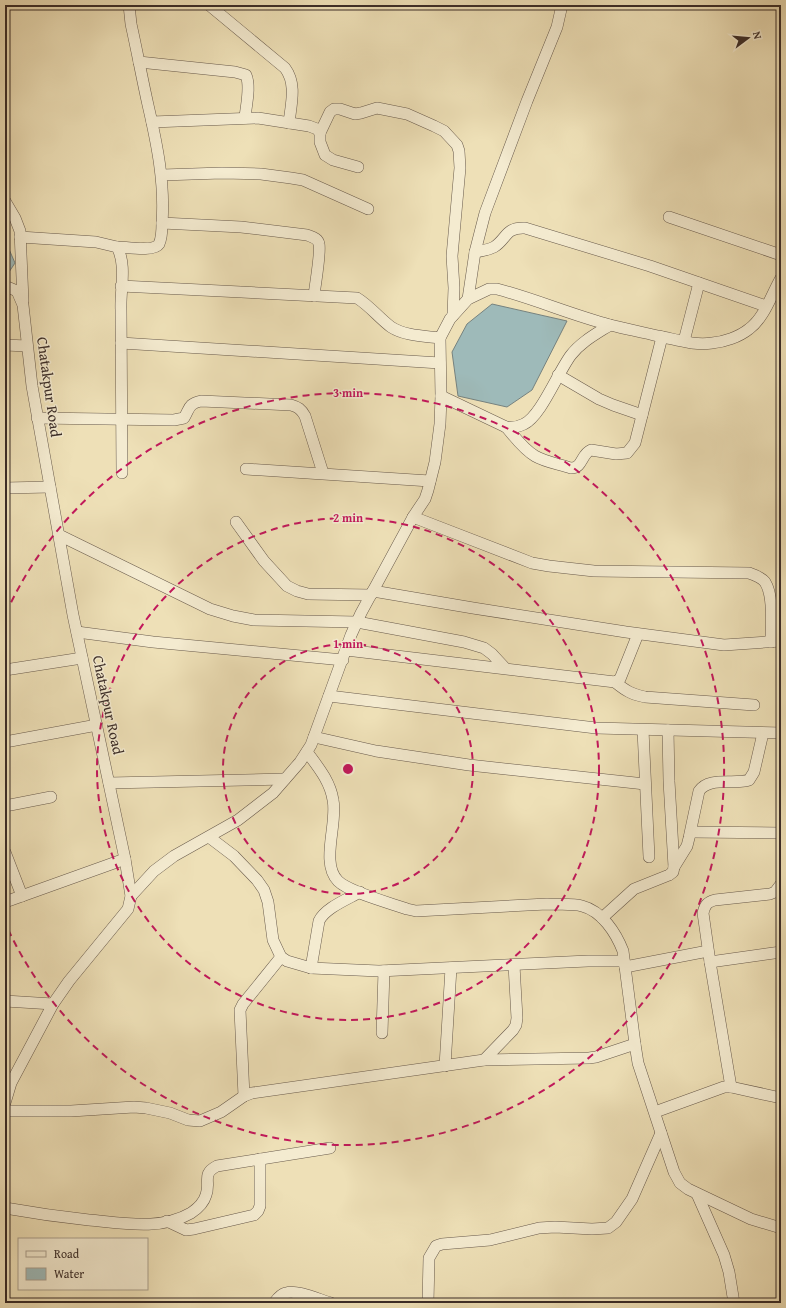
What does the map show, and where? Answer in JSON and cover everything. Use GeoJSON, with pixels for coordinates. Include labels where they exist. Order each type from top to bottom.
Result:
{"type":"FeatureCollection","features":[{"type":"Feature","properties":{"kind":"street"},"geometry":{"type":"LineString","coordinates":[[20,236],[96,242],[117,247],[154,248],[159,244],[163,209],[162,175],[129,12],[129,5]]}},
{"type":"Feature","properties":{"kind":"street"},"geometry":{"type":"LineString","coordinates":[[209,5],[285,68],[290,75],[293,90],[290,123]]}},
{"type":"Feature","properties":{"kind":"street"},"geometry":{"type":"LineString","coordinates":[[468,299],[475,252],[485,213],[526,101],[557,26],[562,5]]}},
{"type":"Feature","properties":{"kind":"street"},"geometry":{"type":"LineString","coordinates":[[139,62],[235,72],[246,75],[248,79],[248,86],[245,118]]}},
{"type":"Feature","properties":{"kind":"street"},"geometry":{"type":"LineString","coordinates":[[358,167],[333,160],[325,155],[322,149],[320,133],[330,112],[334,110],[340,109],[355,114],[376,108],[407,114],[444,131],[457,145],[459,151],[460,168],[452,256],[454,288],[453,315]]}},
{"type":"Feature","properties":{"kind":"street"},"geometry":{"type":"LineString","coordinates":[[152,122],[258,118],[317,129],[320,133]]}},
{"type":"Feature","properties":{"kind":"street"},"geometry":{"type":"LineString","coordinates":[[162,175],[230,173],[261,174],[297,179],[303,180],[368,209]]}},
{"type":"Feature","properties":{"kind":"street"},"geometry":{"type":"LineString","coordinates":[[5,201],[15,218],[20,236],[23,305]]}},
{"type":"Feature","properties":{"kind":"street"},"geometry":{"type":"LineString","coordinates":[[670,217],[781,255]]}},
{"type":"Feature","properties":{"kind":"street"},"geometry":{"type":"LineString","coordinates":[[162,223],[241,227],[307,235],[315,238],[319,243],[319,251],[314,296]]}},
{"type":"Feature","properties":{"kind":"street"},"geometry":{"type":"LineString","coordinates":[[475,252],[492,248],[507,232],[525,228],[650,266],[766,306]]}},
{"type":"Feature","properties":{"kind":"street"},"geometry":{"type":"LineString","coordinates":[[117,247],[123,261],[121,286],[122,473]]}},
{"type":"Feature","properties":{"kind":"street"},"geometry":{"type":"LineString","coordinates":[[5,1103],[11,1083],[53,1004],[69,981],[128,909],[131,896],[154,871],[169,860],[250,812],[273,793],[307,752],[330,696],[357,622],[425,499],[435,462],[440,424],[440,338],[453,315],[468,299],[489,289],[497,288],[610,325],[662,337],[700,344],[712,344],[738,335],[748,330],[755,324],[762,316],[781,278]]}},
{"type":"Feature","properties":{"kind":"street"},"geometry":{"type":"LineString","coordinates":[[684,341],[699,283]]}},
{"type":"Feature","properties":{"kind":"street","name":"Chatakpur Road"},"geometry":{"type":"LineString","coordinates":[[5,286],[17,291],[23,305],[37,418],[82,658],[125,859],[131,896]]}},
{"type":"Feature","properties":{"kind":"street"},"geometry":{"type":"LineString","coordinates":[[121,286],[357,298],[391,326],[400,331],[440,338]]}},
{"type":"Feature","properties":{"kind":"street"},"geometry":{"type":"LineString","coordinates":[[506,427],[518,427],[531,419],[576,349],[610,325]]}},
{"type":"Feature","properties":{"kind":"street"},"geometry":{"type":"LineString","coordinates":[[441,396],[506,427],[534,456],[571,468],[576,468],[591,450],[616,454],[627,454],[635,443],[662,337]]}},
{"type":"Feature","properties":{"kind":"street"},"geometry":{"type":"LineString","coordinates":[[121,343],[440,364]]}},
{"type":"Feature","properties":{"kind":"street"},"geometry":{"type":"LineString","coordinates":[[5,345],[27,346]]}},
{"type":"Feature","properties":{"kind":"street"},"geometry":{"type":"LineString","coordinates":[[558,375],[599,399],[642,415]]}},
{"type":"Feature","properties":{"kind":"street"},"geometry":{"type":"LineString","coordinates":[[37,418],[179,420],[184,418],[189,407],[193,403],[201,401],[297,406],[302,410],[305,416],[323,473]]}},
{"type":"Feature","properties":{"kind":"street"},"geometry":{"type":"LineString","coordinates":[[246,469],[430,481]]}},
{"type":"Feature","properties":{"kind":"street"},"geometry":{"type":"LineString","coordinates":[[5,488],[50,487]]}},
{"type":"Feature","properties":{"kind":"street"},"geometry":{"type":"LineString","coordinates":[[236,522],[264,561],[287,586],[308,594],[372,593],[638,634],[724,645],[776,641],[768,590],[764,581],[756,575],[749,573],[594,570],[549,566],[532,563],[414,517]]}},
{"type":"Feature","properties":{"kind":"street"},"geometry":{"type":"LineString","coordinates":[[59,535],[210,609],[233,616],[254,620],[357,622],[464,642],[484,648],[505,668]]}},
{"type":"Feature","properties":{"kind":"street"},"geometry":{"type":"LineString","coordinates":[[77,632],[153,642],[505,668],[615,682],[626,692],[645,697],[754,705]]}},
{"type":"Feature","properties":{"kind":"street"},"geometry":{"type":"LineString","coordinates":[[615,682],[620,678],[638,634]]}},
{"type":"Feature","properties":{"kind":"street"},"geometry":{"type":"LineString","coordinates":[[5,670],[82,658]]}},
{"type":"Feature","properties":{"kind":"street"},"geometry":{"type":"LineString","coordinates":[[330,696],[596,728],[781,733]]}},
{"type":"Feature","properties":{"kind":"street"},"geometry":{"type":"LineString","coordinates":[[5,742],[96,725]]}},
{"type":"Feature","properties":{"kind":"street"},"geometry":{"type":"LineString","coordinates":[[642,730],[649,857]]}},
{"type":"Feature","properties":{"kind":"street"},"geometry":{"type":"LineString","coordinates":[[668,730],[669,781],[674,867]]}},
{"type":"Feature","properties":{"kind":"street"},"geometry":{"type":"LineString","coordinates":[[602,918],[634,889],[673,872],[674,867],[687,846],[699,791],[702,786],[710,783],[749,780],[754,772],[763,733]]}},
{"type":"Feature","properties":{"kind":"street"},"geometry":{"type":"LineString","coordinates":[[314,737],[376,751],[469,765],[645,784]]}},
{"type":"Feature","properties":{"kind":"street"},"geometry":{"type":"LineString","coordinates":[[307,752],[325,777],[331,789],[335,812],[330,851],[331,864],[334,875],[339,882],[350,889],[406,909],[416,911],[565,905],[582,906],[593,911],[602,918],[612,930],[623,951],[638,1063],[674,1172],[680,1183],[698,1194],[751,1218],[781,1228]]}},
{"type":"Feature","properties":{"kind":"street"},"geometry":{"type":"LineString","coordinates":[[109,783],[285,779]]}},
{"type":"Feature","properties":{"kind":"street"},"geometry":{"type":"LineString","coordinates":[[5,806],[51,797]]}},
{"type":"Feature","properties":{"kind":"street"},"geometry":{"type":"LineString","coordinates":[[691,832],[781,833]]}},
{"type":"Feature","properties":{"kind":"street"},"geometry":{"type":"LineString","coordinates":[[209,837],[234,856],[257,880],[264,890],[268,902],[272,940],[281,957],[287,961],[310,968],[384,971],[514,965],[624,964],[781,952]]}},
{"type":"Feature","properties":{"kind":"street"},"geometry":{"type":"LineString","coordinates":[[5,852],[22,896]]}},
{"type":"Feature","properties":{"kind":"street"},"geometry":{"type":"LineString","coordinates":[[5,902],[125,859]]}},
{"type":"Feature","properties":{"kind":"street"},"geometry":{"type":"LineString","coordinates":[[731,1087],[703,912],[705,905],[709,901],[770,894],[776,892],[781,884]]}},
{"type":"Feature","properties":{"kind":"street"},"geometry":{"type":"LineString","coordinates":[[310,968],[321,917],[338,904],[360,892]]}},
{"type":"Feature","properties":{"kind":"street"},"geometry":{"type":"LineString","coordinates":[[244,1096],[240,1010],[243,1004],[281,957]]}},
{"type":"Feature","properties":{"kind":"street"},"geometry":{"type":"LineString","coordinates":[[484,1060],[516,1025],[517,1018],[514,965]]}},
{"type":"Feature","properties":{"kind":"street"},"geometry":{"type":"LineString","coordinates":[[445,1066],[451,968]]}},
{"type":"Feature","properties":{"kind":"street"},"geometry":{"type":"LineString","coordinates":[[382,1034],[384,971]]}},
{"type":"Feature","properties":{"kind":"street"},"geometry":{"type":"LineString","coordinates":[[5,1001],[53,1004]]}},
{"type":"Feature","properties":{"kind":"street"},"geometry":{"type":"LineString","coordinates":[[5,1111],[77,1111],[134,1107],[170,1113],[188,1120],[200,1121],[220,1112],[244,1096],[252,1093],[484,1060],[589,1058],[635,1044]]}},
{"type":"Feature","properties":{"kind":"street"},"geometry":{"type":"LineString","coordinates":[[655,1112],[724,1087],[731,1087],[781,1098]]}},
{"type":"Feature","properties":{"kind":"street"},"geometry":{"type":"LineString","coordinates":[[428,1303],[429,1258],[436,1246],[442,1244],[490,1240],[539,1228],[608,1228],[616,1222],[632,1199],[661,1133]]}},
{"type":"Feature","properties":{"kind":"street"},"geometry":{"type":"LineString","coordinates":[[5,1208],[57,1216],[140,1225],[167,1221],[190,1213],[197,1208],[207,1194],[208,1172],[217,1166],[330,1148]]}},
{"type":"Feature","properties":{"kind":"street"},"geometry":{"type":"LineString","coordinates":[[167,1221],[186,1230],[220,1224],[254,1215],[260,1206],[260,1159]]}},
{"type":"Feature","properties":{"kind":"street"},"geometry":{"type":"LineString","coordinates":[[698,1194],[724,1254],[734,1303]]}},
{"type":"Feature","properties":{"kind":"street"},"geometry":{"type":"LineString","coordinates":[[274,1303],[280,1296],[287,1292],[294,1292],[331,1303]]}},
{"type":"Feature","properties":{"kind":"water"},"geometry":{"type":"Polygon","coordinates":[[[5,240],[15,263],[9,272],[5,272],[5,240]]]}},
{"type":"Feature","properties":{"kind":"water"},"geometry":{"type":"Polygon","coordinates":[[[492,304],[567,321],[532,390],[507,407],[458,396],[452,352],[467,324],[492,304]]]}}]}
